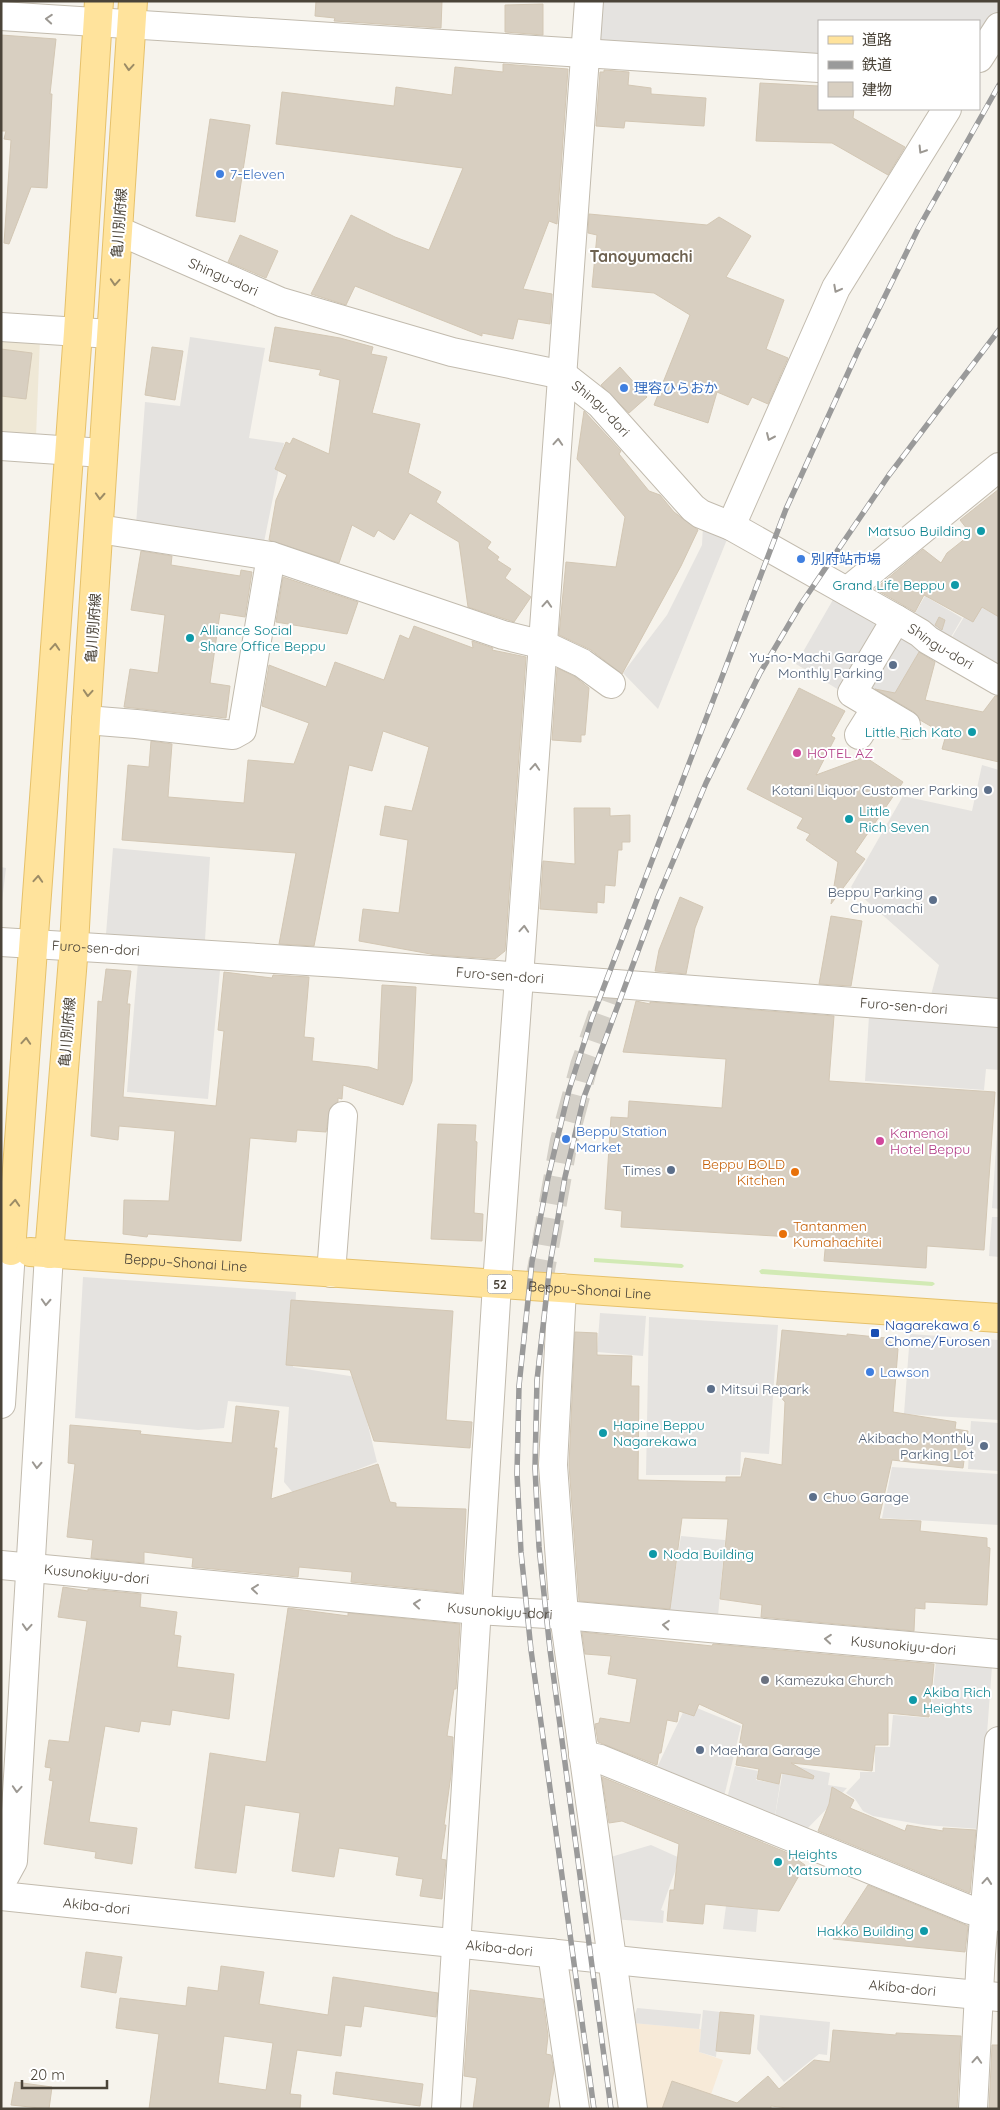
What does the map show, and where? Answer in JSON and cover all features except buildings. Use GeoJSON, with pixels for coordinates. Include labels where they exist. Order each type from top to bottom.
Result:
{"type":"FeatureCollection","features":[{"type":"Feature","properties":{"kind":"main road"},"geometry":{"type":"LineString","coordinates":[[6,1251],[33,944],[70,450],[98,12]]}},
{"type":"Feature","properties":{"kind":"main road","name":"亀川別府線"},"geometry":{"type":"LineString","coordinates":[[49,1254],[74,946],[98,529],[133,13]]}},
{"type":"Feature","properties":{"kind":"main road","name":"Beppu–Shonai Line"},"geometry":{"type":"LineString","coordinates":[[6,1251],[999,1318]]}},
{"type":"Feature","properties":{"kind":"street"},"geometry":{"type":"LineString","coordinates":[[446,2109],[497,1284],[589,1]]}},
{"type":"Feature","properties":{"kind":"street"},"geometry":{"type":"LineString","coordinates":[[1,16],[98,12],[133,13],[586,54],[818,68]]}},
{"type":"Feature","properties":{"kind":"street"},"geometry":{"type":"LineString","coordinates":[[980,56],[999,27]]}},
{"type":"Feature","properties":{"kind":"street"},"geometry":{"type":"LineString","coordinates":[[731,526],[836,288],[946,110]]}},
{"type":"Feature","properties":{"kind":"street","name":"Shingu-dori"},"geometry":{"type":"LineString","coordinates":[[119,231],[281,302],[452,352],[563,375],[600,404],[693,508],[701,514],[731,526],[847,591],[999,681]]}},
{"type":"Feature","properties":{"kind":"street"},"geometry":{"type":"LineString","coordinates":[[1,327],[111,334]]}},
{"type":"Feature","properties":{"kind":"street"},"geometry":{"type":"LineString","coordinates":[[1,446],[103,453]]}},
{"type":"Feature","properties":{"kind":"street"},"geometry":{"type":"LineString","coordinates":[[847,591],[999,468]]}},
{"type":"Feature","properties":{"kind":"street"},"geometry":{"type":"LineString","coordinates":[[98,529],[271,556],[494,632],[544,645],[582,663],[611,684]]}},
{"type":"Feature","properties":{"kind":"street"},"geometry":{"type":"LineString","coordinates":[[86,720],[233,735],[242,730],[271,556]]}},
{"type":"Feature","properties":{"kind":"street"},"geometry":{"type":"LineString","coordinates":[[896,619],[852,693],[906,725]]}},
{"type":"Feature","properties":{"kind":"street"},"geometry":{"type":"LineString","coordinates":[[859,735],[876,708]]}},
{"type":"Feature","properties":{"kind":"street","name":"Furo-sen-dori"},"geometry":{"type":"LineString","coordinates":[[1,942],[999,1012]]}},
{"type":"Feature","properties":{"kind":"street"},"geometry":{"type":"LineString","coordinates":[[331,1273],[343,1116]]}},
{"type":"Feature","properties":{"kind":"street"},"geometry":{"type":"LineString","coordinates":[[1,1404],[6,1251]]}},
{"type":"Feature","properties":{"kind":"street"},"geometry":{"type":"LineString","coordinates":[[1,1883],[13,1861],[49,1254]]}},
{"type":"Feature","properties":{"kind":"street"},"geometry":{"type":"LineString","coordinates":[[562,1288],[553,1465],[564,1616],[633,2109]]}},
{"type":"Feature","properties":{"kind":"street","name":"Kusunokiyu-dori"},"geometry":{"type":"LineString","coordinates":[[1,1565],[477,1610],[999,1654]]}},
{"type":"Feature","properties":{"kind":"street"},"geometry":{"type":"LineString","coordinates":[[973,2109],[989,1996],[999,1741]]}},
{"type":"Feature","properties":{"kind":"street"},"geometry":{"type":"LineString","coordinates":[[583,1755],[600,1759],[970,1910],[992,1915]]}},
{"type":"Feature","properties":{"kind":"street","name":"Akiba-dori"},"geometry":{"type":"LineString","coordinates":[[1,1896],[989,1996]]}},
{"type":"Feature","properties":{"kind":"street"},"geometry":{"type":"LineString","coordinates":[[552,1953],[575,2109]]}},
{"type":"Feature","properties":{"kind":"shaded area"},"geometry":{"type":"Polygon","coordinates":[[[599,1],[999,1],[999,10],[980,40],[980,20],[818,20],[818,58],[595,43],[599,1]]]}},
{"type":"Feature","properties":{"kind":"shaded area"},"geometry":{"type":"Polygon","coordinates":[[[1,336],[40,339],[36,437],[1,440],[1,336]]]}},
{"type":"Feature","properties":{"kind":"shaded area"},"geometry":{"type":"Polygon","coordinates":[[[190,337],[265,348],[249,438],[284,443],[263,547],[136,525],[145,402],[180,406],[190,337]]]}},
{"type":"Feature","properties":{"kind":"shaded area"},"geometry":{"type":"Polygon","coordinates":[[[703,526],[728,537],[658,709],[623,673],[667,615],[702,545],[703,526]]]}},
{"type":"Feature","properties":{"kind":"shaded area"},"geometry":{"type":"Polygon","coordinates":[[[925,596],[962,618],[951,637],[914,615],[925,596]]]}},
{"type":"Feature","properties":{"kind":"shaded area"},"geometry":{"type":"Polygon","coordinates":[[[834,598],[884,626],[844,693],[796,664],[834,598]]]}},
{"type":"Feature","properties":{"kind":"shaded area"},"geometry":{"type":"Polygon","coordinates":[[[973,602],[999,617],[999,665],[952,637],[973,602]]]}},
{"type":"Feature","properties":{"kind":"shaded area","name":"Yu-no-Machi Garage Monthly Parking"},"geometry":{"type":"Polygon","coordinates":[[[895,632],[921,648],[890,703],[868,690],[895,632]]]}},
{"type":"Feature","properties":{"kind":"shaded area","name":"Beppu Parking Chuomachi"},"geometry":{"type":"Polygon","coordinates":[[[982,765],[999,770],[999,999],[931,995],[939,965],[851,887],[903,796],[972,811],[982,765]]]}},
{"type":"Feature","properties":{"kind":"shaded area"},"geometry":{"type":"Polygon","coordinates":[[[113,848],[210,857],[205,940],[106,934],[113,848]]]}},
{"type":"Feature","properties":{"kind":"shaded area"},"geometry":{"type":"Polygon","coordinates":[[[1,867],[6,868],[1,910],[1,867]]]}},
{"type":"Feature","properties":{"kind":"shaded area"},"geometry":{"type":"Polygon","coordinates":[[[138,962],[220,970],[208,1099],[127,1092],[138,962]]]}},
{"type":"Feature","properties":{"kind":"shaded area"},"geometry":{"type":"Polygon","coordinates":[[[869,1016],[999,1025],[999,1070],[986,1069],[984,1090],[865,1081],[869,1016]]]}},
{"type":"Feature","properties":{"kind":"shaded area"},"geometry":{"type":"Polygon","coordinates":[[[999,1118],[999,1209],[992,1208],[999,1118]]]}},
{"type":"Feature","properties":{"kind":"shaded area"},"geometry":{"type":"Polygon","coordinates":[[[992,1217],[999,1217],[999,1257],[989,1256],[992,1217]]]}},
{"type":"Feature","properties":{"kind":"shaded area"},"geometry":{"type":"Polygon","coordinates":[[[83,1277],[296,1292],[293,1367],[356,1377],[377,1462],[294,1494],[284,1482],[289,1407],[228,1401],[224,1428],[198,1430],[75,1418],[83,1277]]]}},
{"type":"Feature","properties":{"kind":"shaded area"},"geometry":{"type":"Polygon","coordinates":[[[600,1313],[646,1316],[643,1356],[597,1352],[600,1313]]]}},
{"type":"Feature","properties":{"kind":"shaded area","name":"Mitsui Repark"},"geometry":{"type":"Polygon","coordinates":[[[649,1317],[778,1325],[769,1454],[741,1452],[740,1475],[646,1475],[649,1317]]]}},
{"type":"Feature","properties":{"kind":"shaded area"},"geometry":{"type":"Polygon","coordinates":[[[910,1334],[999,1340],[999,1420],[904,1414],[910,1334]]]}},
{"type":"Feature","properties":{"kind":"shaded area","name":"Akibacho Monthly Parking Lot"},"geometry":{"type":"Polygon","coordinates":[[[971,1421],[999,1423],[999,1471],[968,1469],[971,1421]]]}},
{"type":"Feature","properties":{"kind":"shaded area"},"geometry":{"type":"Polygon","coordinates":[[[892,1467],[999,1474],[999,1525],[882,1518],[892,1467]]]}},
{"type":"Feature","properties":{"kind":"shaded area"},"geometry":{"type":"Polygon","coordinates":[[[681,1536],[725,1540],[718,1616],[669,1612],[681,1536]]]}},
{"type":"Feature","properties":{"kind":"shaded area"},"geometry":{"type":"Polygon","coordinates":[[[936,1661],[992,1666],[980,1829],[924,1825],[873,1816],[863,1811],[855,1799],[846,1793],[860,1778],[860,1772],[875,1772],[875,1747],[890,1747],[893,1715],[930,1718],[936,1661]]]}},
{"type":"Feature","properties":{"kind":"shaded area","name":"Maehara Garage"},"geometry":{"type":"Polygon","coordinates":[[[687,1704],[741,1726],[723,1801],[654,1774],[687,1704]]]}},
{"type":"Feature","properties":{"kind":"shaded area"},"geometry":{"type":"Polygon","coordinates":[[[784,1764],[830,1773],[828,1785],[847,1788],[802,1834],[774,1822],[784,1764]]]}},
{"type":"Feature","properties":{"kind":"shaded area"},"geometry":{"type":"Polygon","coordinates":[[[735,1766],[758,1771],[756,1780],[780,1784],[774,1822],[726,1803],[735,1766]]]}},
{"type":"Feature","properties":{"kind":"shaded area"},"geometry":{"type":"Polygon","coordinates":[[[651,1845],[680,1858],[661,1910],[664,1911],[663,1923],[613,1919],[604,1859],[651,1845]]]}},
{"type":"Feature","properties":{"kind":"shaded area"},"geometry":{"type":"Polygon","coordinates":[[[726,1906],[758,1909],[756,1932],[723,1929],[726,1906]]]}},
{"type":"Feature","properties":{"kind":"shaded area"},"geometry":{"type":"Polygon","coordinates":[[[637,2008],[701,2014],[699,2029],[632,2023],[637,2008]]]}},
{"type":"Feature","properties":{"kind":"shaded area"},"geometry":{"type":"Polygon","coordinates":[[[703,2010],[720,2012],[716,2057],[699,2052],[703,2010]]]}},
{"type":"Feature","properties":{"kind":"shaded area"},"geometry":{"type":"Polygon","coordinates":[[[760,2015],[830,2022],[827,2055],[819,2054],[784,2082],[757,2049],[760,2015]]]}},
{"type":"Feature","properties":{"kind":"shaded area"},"geometry":{"type":"Polygon","coordinates":[[[632,2023],[701,2029],[699,2052],[723,2060],[706,2109],[642,2109],[632,2023]]]}},
{"type":"Feature","properties":{"kind":"green space"},"geometry":{"type":"Polygon","coordinates":[[[594,1258],[682,1264],[684,1266],[682,1268],[594,1262],[594,1258]]]}},
{"type":"Feature","properties":{"kind":"green space"},"geometry":{"type":"Polygon","coordinates":[[[762,1269],[933,1282],[935,1284],[932,1286],[761,1274],[759,1271],[762,1269]]]}},
{"type":"Feature","properties":{"kind":"tunnel"},"geometry":{"type":"LineString","coordinates":[[538,1287],[564,1141],[584,1066],[613,984]]}},
{"type":"Feature","properties":{"kind":"railway"},"geometry":{"type":"LineString","coordinates":[[594,2109],[531,1650],[521,1552],[517,1474],[519,1386],[532,1262],[548,1178],[569,1090],[592,1018],[786,509],[858,351],[918,229],[999,85]]}},
{"type":"Feature","properties":{"kind":"railway"},"geometry":{"type":"LineString","coordinates":[[611,2109],[550,1650],[539,1547],[535,1468],[537,1380],[550,1264],[565,1177],[584,1097],[658,897],[706,783],[760,673],[801,604],[889,475],[999,330]]}},
{"type":"Feature","properties":{"kind":"place","name":"7-Eleven"},"geometry":{"type":"Point","coordinates":[220,174]}},
{"type":"Feature","properties":{"kind":"place","name":"理容ひらおか"},"geometry":{"type":"Point","coordinates":[624,388]}},
{"type":"Feature","properties":{"kind":"place","name":"Matsuo Building"},"geometry":{"type":"Point","coordinates":[981,531]}},
{"type":"Feature","properties":{"kind":"place","name":"別府站市場"},"geometry":{"type":"Point","coordinates":[801,559]}},
{"type":"Feature","properties":{"kind":"place","name":"Grand Life Beppu"},"geometry":{"type":"Point","coordinates":[955,585]}},
{"type":"Feature","properties":{"kind":"place","name":"Alliance Social Share Office Beppu"},"geometry":{"type":"Point","coordinates":[190,638]}},
{"type":"Feature","properties":{"kind":"place","name":"Yu-no-Machi Garage Monthly Parking"},"geometry":{"type":"Point","coordinates":[893,665]}},
{"type":"Feature","properties":{"kind":"place","name":"Little Rich Kato"},"geometry":{"type":"Point","coordinates":[972,732]}},
{"type":"Feature","properties":{"kind":"place","name":"HOTEL AZ"},"geometry":{"type":"Point","coordinates":[797,753]}},
{"type":"Feature","properties":{"kind":"place","name":"Kotani Liquor Customer Parking"},"geometry":{"type":"Point","coordinates":[988,790]}},
{"type":"Feature","properties":{"kind":"place","name":"Little Rich Seven"},"geometry":{"type":"Point","coordinates":[849,819]}},
{"type":"Feature","properties":{"kind":"place","name":"Beppu Parking Chuomachi"},"geometry":{"type":"Point","coordinates":[933,900]}},
{"type":"Feature","properties":{"kind":"place","name":"Beppu Station Market"},"geometry":{"type":"Point","coordinates":[566,1139]}},
{"type":"Feature","properties":{"kind":"place","name":"Kamenoi Hotel Beppu"},"geometry":{"type":"Point","coordinates":[880,1141]}},
{"type":"Feature","properties":{"kind":"place","name":"Times"},"geometry":{"type":"Point","coordinates":[671,1170]}},
{"type":"Feature","properties":{"kind":"place","name":"Beppu BOLD Kitchen"},"geometry":{"type":"Point","coordinates":[795,1172]}},
{"type":"Feature","properties":{"kind":"place","name":"Tantanmen Kumahachitei"},"geometry":{"type":"Point","coordinates":[783,1234]}},
{"type":"Feature","properties":{"kind":"place","name":"Nagarekawa 6 Chome/Furosen"},"geometry":{"type":"Point","coordinates":[875,1333]}},
{"type":"Feature","properties":{"kind":"place","name":"Lawson"},"geometry":{"type":"Point","coordinates":[870,1372]}},
{"type":"Feature","properties":{"kind":"place","name":"Mitsui Repark"},"geometry":{"type":"Point","coordinates":[711,1389]}},
{"type":"Feature","properties":{"kind":"place","name":"Hapine Beppu Nagarekawa"},"geometry":{"type":"Point","coordinates":[603,1433]}},
{"type":"Feature","properties":{"kind":"place","name":"Akibacho Monthly Parking Lot"},"geometry":{"type":"Point","coordinates":[984,1446]}},
{"type":"Feature","properties":{"kind":"place","name":"Chuo Garage"},"geometry":{"type":"Point","coordinates":[813,1497]}},
{"type":"Feature","properties":{"kind":"place","name":"Noda Building"},"geometry":{"type":"Point","coordinates":[653,1554]}},
{"type":"Feature","properties":{"kind":"place","name":"Kamezuka Church"},"geometry":{"type":"Point","coordinates":[765,1680]}},
{"type":"Feature","properties":{"kind":"place","name":"Akiba Rich Heights"},"geometry":{"type":"Point","coordinates":[913,1700]}},
{"type":"Feature","properties":{"kind":"place","name":"Maehara Garage"},"geometry":{"type":"Point","coordinates":[700,1750]}},
{"type":"Feature","properties":{"kind":"place","name":"Heights Matsumoto"},"geometry":{"type":"Point","coordinates":[778,1862]}},
{"type":"Feature","properties":{"kind":"place","name":"Hakkō Building"},"geometry":{"type":"Point","coordinates":[924,1931]}},
{"type":"Feature","properties":{"kind":"district","name":"Tanoyumachi"},"geometry":{"type":"Point","coordinates":[641,256]}}]}
